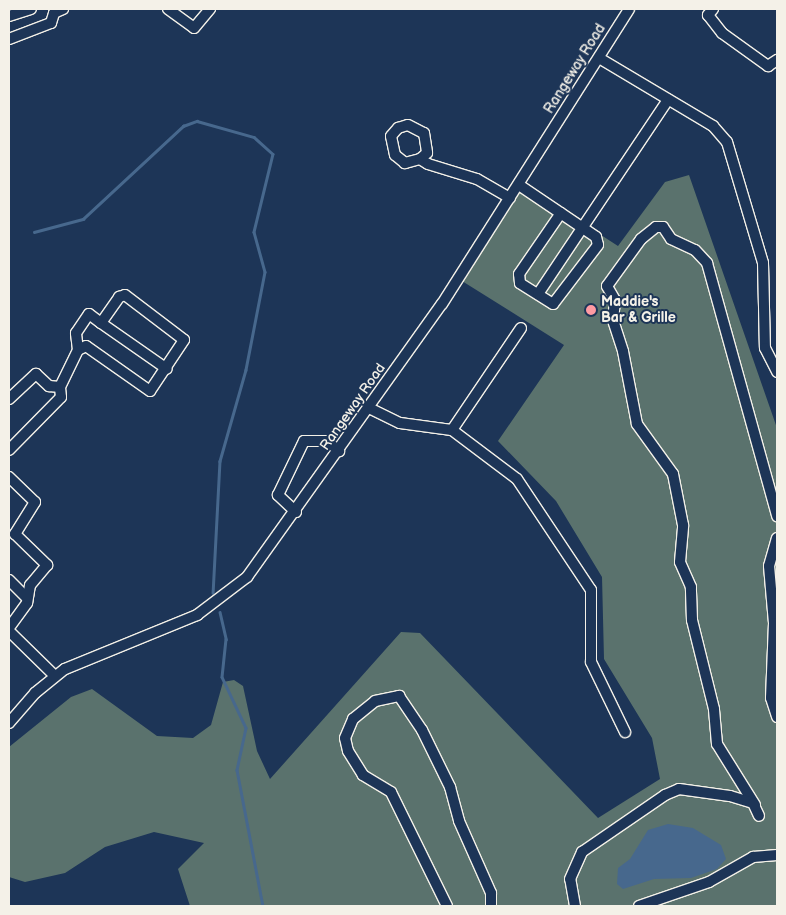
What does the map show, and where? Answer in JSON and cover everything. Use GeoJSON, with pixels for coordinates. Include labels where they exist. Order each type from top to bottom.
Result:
{"type":"FeatureCollection","features":[{"type":"Feature","properties":{"kind":"street"},"geometry":{"type":"LineString","coordinates":[[9,16],[31,9]]}},
{"type":"Feature","properties":{"kind":"street"},"geometry":{"type":"LineString","coordinates":[[168,9],[194,28],[210,9]]}},
{"type":"Feature","properties":{"kind":"street","name":"Rangeway Road"},"geometry":{"type":"LineString","coordinates":[[9,723],[54,676],[218,603],[247,577],[339,451],[519,185],[629,9]]}},
{"type":"Feature","properties":{"kind":"street"},"geometry":{"type":"LineString","coordinates":[[713,9],[708,15],[722,33],[768,66],[777,60]]}},
{"type":"Feature","properties":{"kind":"street"},"geometry":{"type":"LineString","coordinates":[[9,39],[51,24],[55,10]]}},
{"type":"Feature","properties":{"kind":"street"},"geometry":{"type":"LineString","coordinates":[[599,58],[714,126],[727,142],[763,263],[765,348],[777,372]]}},
{"type":"Feature","properties":{"kind":"street"},"geometry":{"type":"LineString","coordinates":[[538,294],[581,227],[668,100]]}},
{"type":"Feature","properties":{"kind":"street"},"geometry":{"type":"LineString","coordinates":[[420,159],[476,179],[510,198]]}},
{"type":"Feature","properties":{"kind":"street"},"geometry":{"type":"LineString","coordinates":[[519,185],[561,213],[596,237],[598,245],[559,303],[538,294],[520,283],[519,274],[561,213]]}},
{"type":"Feature","properties":{"kind":"street"},"geometry":{"type":"LineString","coordinates":[[759,816],[755,805],[717,744],[714,709],[692,620],[691,587],[680,562],[683,526],[673,474],[637,424],[623,351],[613,320],[614,300],[607,286],[641,239],[656,227],[664,227],[671,240],[695,250],[707,263],[777,516]]}},
{"type":"Feature","properties":{"kind":"street"},"geometry":{"type":"LineString","coordinates":[[78,350],[86,346],[150,391],[167,369],[184,340],[174,329],[125,296],[119,297],[100,323]]}},
{"type":"Feature","properties":{"kind":"street"},"geometry":{"type":"LineString","coordinates":[[9,450],[61,397],[60,387],[78,350],[76,333],[89,314],[167,369]]}},
{"type":"Feature","properties":{"kind":"street"},"geometry":{"type":"LineString","coordinates":[[452,430],[521,328]]}},
{"type":"Feature","properties":{"kind":"street"},"geometry":{"type":"LineString","coordinates":[[9,400],[36,374],[49,386],[60,387]]}},
{"type":"Feature","properties":{"kind":"street"},"geometry":{"type":"LineString","coordinates":[[368,408],[400,423],[452,430],[517,479],[588,583],[594,603],[591,662],[625,732]]}},
{"type":"Feature","properties":{"kind":"street"},"geometry":{"type":"LineString","coordinates":[[296,512],[278,495],[304,441],[327,441],[339,451]]}},
{"type":"Feature","properties":{"kind":"street"},"geometry":{"type":"LineString","coordinates":[[9,477],[35,502],[12,532],[47,565],[30,585],[27,598],[9,630],[54,676]]}},
{"type":"Feature","properties":{"kind":"street"},"geometry":{"type":"LineString","coordinates":[[777,538],[769,566],[774,623],[771,698],[777,717]]}},
{"type":"Feature","properties":{"kind":"street"},"geometry":{"type":"LineString","coordinates":[[9,580],[27,598]]}},
{"type":"Feature","properties":{"kind":"street"},"geometry":{"type":"LineString","coordinates":[[447,906],[391,792],[363,774],[348,751],[345,738],[353,719],[375,701],[399,696],[422,730],[450,787],[458,821],[491,893],[491,906]]}},
{"type":"Feature","properties":{"kind":"street"},"geometry":{"type":"LineString","coordinates":[[575,906],[570,879],[582,852],[665,795],[679,788],[755,805]]}},
{"type":"Feature","properties":{"kind":"street"},"geometry":{"type":"LineString","coordinates":[[639,906],[709,882],[753,857],[777,856]]}},
{"type":"Feature","properties":{"kind":"green space"},"geometry":{"type":"Polygon","coordinates":[[[689,175],[777,428],[777,906],[190,906],[178,869],[204,843],[154,832],[105,847],[65,873],[25,882],[9,877],[9,747],[71,697],[92,689],[157,736],[193,738],[211,725],[223,682],[234,680],[243,686],[257,751],[270,779],[401,632],[420,633],[598,818],[660,779],[652,738],[604,659],[602,577],[556,501],[498,441],[564,345],[462,281],[522,184],[618,246],[665,182],[689,175]]]}},
{"type":"Feature","properties":{"kind":"water"},"geometry":{"type":"Polygon","coordinates":[[[668,824],[693,828],[721,845],[726,859],[717,869],[691,878],[654,879],[623,889],[617,884],[618,868],[630,859],[648,830],[668,824]]]}},
{"type":"Feature","properties":{"kind":"waterway"},"geometry":{"type":"LineString","coordinates":[[34,232],[83,219],[183,126],[197,121],[254,137],[273,154],[254,232],[265,272],[246,370],[220,461],[213,593]]}},
{"type":"Feature","properties":{"kind":"waterway"},"geometry":{"type":"LineString","coordinates":[[220,612],[226,639],[222,677],[246,728],[237,770],[263,906]]}},
{"type":"Feature","properties":{"kind":"place","name":"Maddie's Bar & Grille"},"geometry":{"type":"Point","coordinates":[591,310]}}]}
